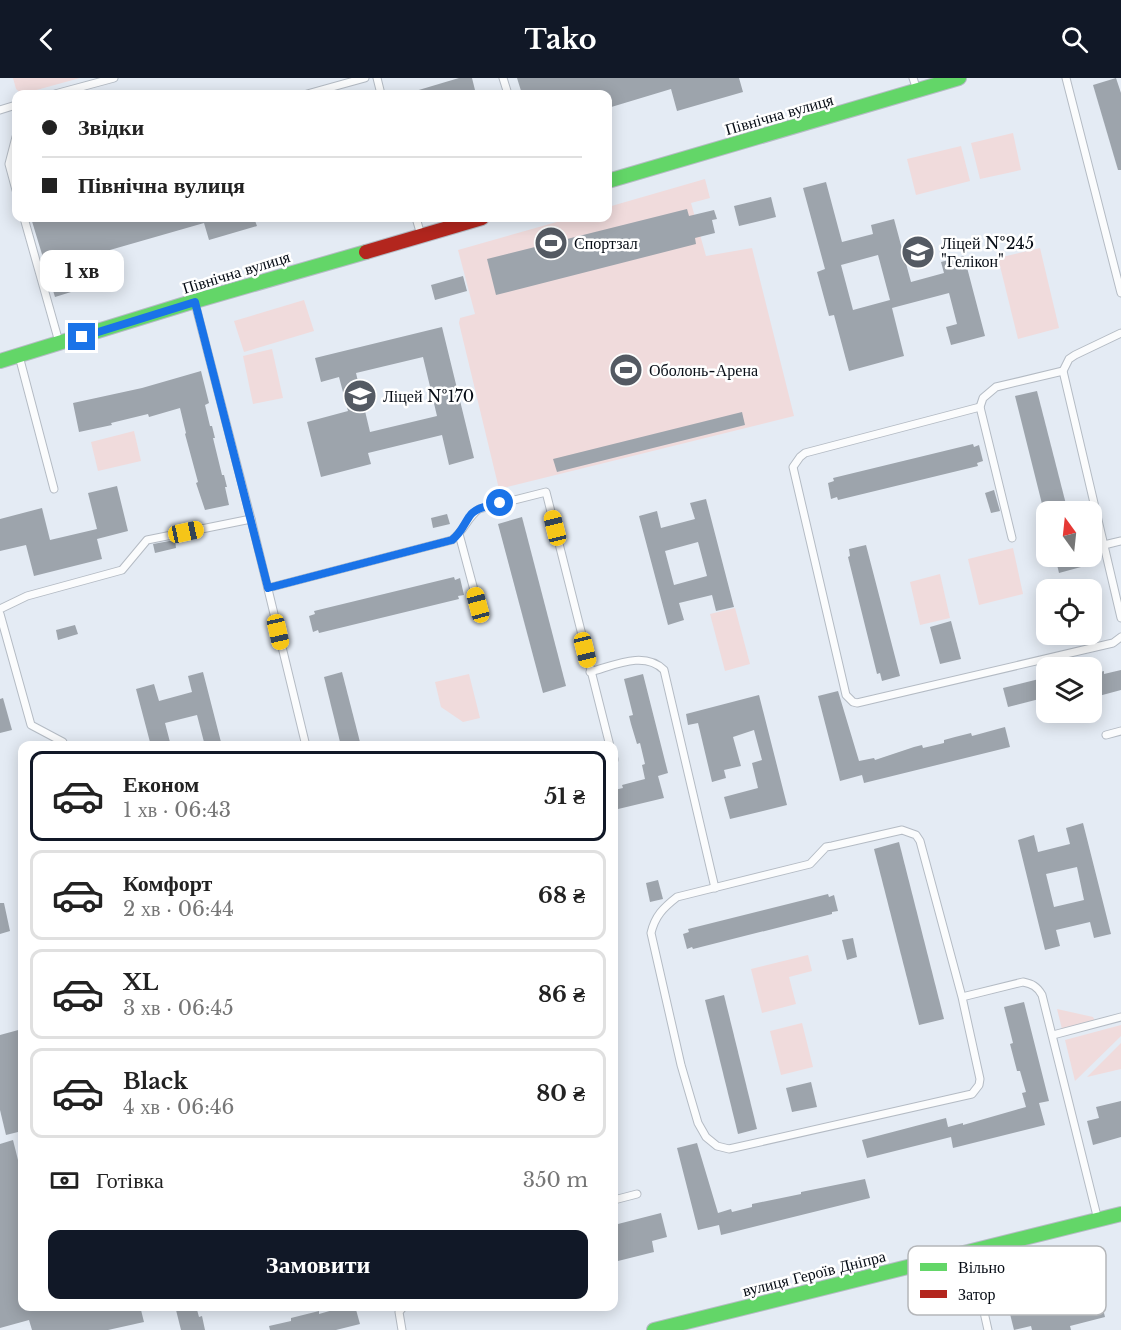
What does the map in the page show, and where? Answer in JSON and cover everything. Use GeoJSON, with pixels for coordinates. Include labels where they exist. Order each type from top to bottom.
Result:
{"type":"FeatureCollection","features":[{"type":"Feature","properties":{"kind":"street","name":"Північна вулиця"},"geometry":{"type":"LineString","coordinates":[[612,180],[915,84],[959,78]]}},
{"type":"Feature","properties":{"kind":"street","name":"Північна вулиця"},"geometry":{"type":"LineString","coordinates":[[0,361],[468,222]]}},
{"type":"Feature","properties":{"kind":"street","name":"вулиця Героїв Дніпра"},"geometry":{"type":"LineString","coordinates":[[994,1246],[1121,1214]]}},
{"type":"Feature","properties":{"kind":"street","name":"вулиця Героїв Дніпра"},"geometry":{"type":"LineString","coordinates":[[654,1330],[908,1267]]}},
{"type":"Feature","properties":{"kind":"lane"},"geometry":{"type":"LineString","coordinates":[[70,90],[114,78]]}},
{"type":"Feature","properties":{"kind":"lane"},"geometry":{"type":"LineString","coordinates":[[322,90],[365,78]]}},
{"type":"Feature","properties":{"kind":"lane"},"geometry":{"type":"LineString","coordinates":[[1066,78],[1118,272],[1121,293]]}},
{"type":"Feature","properties":{"kind":"lane"},"geometry":{"type":"LineString","coordinates":[[12,152],[9,164],[12,175]]}},
{"type":"Feature","properties":{"kind":"lane"},"geometry":{"type":"LineString","coordinates":[[25,222],[60,344]]}},
{"type":"Feature","properties":{"kind":"lane"},"geometry":{"type":"LineString","coordinates":[[417,222],[421,235]]}},
{"type":"Feature","properties":{"kind":"lane"},"geometry":{"type":"LineString","coordinates":[[195,302],[305,741]]}},
{"type":"Feature","properties":{"kind":"lane"},"geometry":{"type":"LineString","coordinates":[[1121,333],[1075,355],[1069,359],[1063,371],[1121,618]]}},
{"type":"Feature","properties":{"kind":"lane"},"geometry":{"type":"LineString","coordinates":[[19,356],[54,489]]}},
{"type":"Feature","properties":{"kind":"lane"},"geometry":{"type":"LineString","coordinates":[[1012,538],[980,407],[983,398],[996,387],[1063,371]]}},
{"type":"Feature","properties":{"kind":"lane"},"geometry":{"type":"LineString","coordinates":[[980,407],[806,453],[793,467],[846,695],[857,703],[1113,643],[1121,637]]}},
{"type":"Feature","properties":{"kind":"lane"},"geometry":{"type":"LineString","coordinates":[[268,588],[452,540],[459,534],[470,516],[479,509],[546,492],[609,741]]}},
{"type":"Feature","properties":{"kind":"lane"},"geometry":{"type":"LineString","coordinates":[[0,609],[27,596],[122,570],[147,540],[251,519]]}},
{"type":"Feature","properties":{"kind":"lane"},"geometry":{"type":"LineString","coordinates":[[459,534],[478,605]]}},
{"type":"Feature","properties":{"kind":"lane"},"geometry":{"type":"LineString","coordinates":[[1104,545],[1121,541]]}},
{"type":"Feature","properties":{"kind":"lane"},"geometry":{"type":"LineString","coordinates":[[0,614],[31,725],[61,741]]}},
{"type":"Feature","properties":{"kind":"lane"},"geometry":{"type":"LineString","coordinates":[[590,672],[640,660],[658,664],[664,670],[715,888]]}},
{"type":"Feature","properties":{"kind":"lane"},"geometry":{"type":"LineString","coordinates":[[1106,735],[1121,731]]}},
{"type":"Feature","properties":{"kind":"lane"},"geometry":{"type":"LineString","coordinates":[[902,830],[916,835],[920,841],[962,997],[980,1079],[979,1085],[972,1094],[729,1149],[717,1146],[706,1137],[695,1113],[681,1065],[651,933],[654,920],[663,908],[677,897],[715,888],[810,864],[826,847],[902,830]]}},
{"type":"Feature","properties":{"kind":"lane"},"geometry":{"type":"LineString","coordinates":[[962,997],[1023,982],[1038,988],[1042,994],[1098,1220]]}},
{"type":"Feature","properties":{"kind":"lane"},"geometry":{"type":"LineString","coordinates":[[1053,1035],[1121,1017]]}},
{"type":"Feature","properties":{"kind":"lane"},"geometry":{"type":"LineString","coordinates":[[618,1199],[637,1194]]}},
{"type":"Feature","properties":{"kind":"lane"},"geometry":{"type":"LineString","coordinates":[[400,1311],[402,1330]]}},
{"type":"Feature","properties":{"kind":"lane"},"geometry":{"type":"LineString","coordinates":[[985,1315],[988,1330]]}},
{"type":"Feature","properties":{"kind":"shaded area"},"geometry":{"type":"Polygon","coordinates":[[[13,78],[80,78],[36,90],[16,89],[13,78]]]}},
{"type":"Feature","properties":{"kind":"shaded area"},"geometry":{"type":"Polygon","coordinates":[[[1013,133],[1021,170],[980,179],[971,143],[1013,133]]]}},
{"type":"Feature","properties":{"kind":"shaded area"},"geometry":{"type":"Polygon","coordinates":[[[961,146],[970,181],[916,195],[907,159],[961,146]]]}},
{"type":"Feature","properties":{"kind":"shaded area","name":"Оболонь-Арена"},"geometry":{"type":"Polygon","coordinates":[[[705,179],[710,198],[691,203],[706,256],[752,248],[794,416],[499,489],[459,323],[460,318],[475,314],[458,250],[557,222],[612,222],[612,206],[705,179]]]}},
{"type":"Feature","properties":{"kind":"shaded area"},"geometry":{"type":"Polygon","coordinates":[[[1040,248],[1059,328],[1018,339],[998,258],[1040,248]]]}},
{"type":"Feature","properties":{"kind":"shaded area"},"geometry":{"type":"Polygon","coordinates":[[[304,300],[314,331],[244,352],[234,321],[304,300]]]}},
{"type":"Feature","properties":{"kind":"shaded area"},"geometry":{"type":"Polygon","coordinates":[[[272,349],[283,398],[253,404],[243,356],[272,349]]]}},
{"type":"Feature","properties":{"kind":"shaded area"},"geometry":{"type":"Polygon","coordinates":[[[134,431],[141,461],[98,471],[91,442],[134,431]]]}},
{"type":"Feature","properties":{"kind":"shaded area"},"geometry":{"type":"Polygon","coordinates":[[[1013,548],[1023,594],[979,605],[968,559],[1013,548]]]}},
{"type":"Feature","properties":{"kind":"shaded area"},"geometry":{"type":"Polygon","coordinates":[[[940,574],[950,618],[920,625],[910,582],[940,574]]]}},
{"type":"Feature","properties":{"kind":"shaded area"},"geometry":{"type":"Polygon","coordinates":[[[735,608],[750,664],[725,671],[710,614],[735,608]]]}},
{"type":"Feature","properties":{"kind":"shaded area"},"geometry":{"type":"Polygon","coordinates":[[[469,674],[480,718],[463,722],[441,707],[435,682],[469,674]]]}},
{"type":"Feature","properties":{"kind":"shaded area"},"geometry":{"type":"Polygon","coordinates":[[[808,955],[812,971],[789,977],[796,1004],[762,1013],[751,969],[808,955]]]}},
{"type":"Feature","properties":{"kind":"shaded area"},"geometry":{"type":"Polygon","coordinates":[[[1057,1009],[1093,1017],[1095,1021],[1062,1029],[1057,1009]]]}},
{"type":"Feature","properties":{"kind":"shaded area"},"geometry":{"type":"Polygon","coordinates":[[[802,1023],[813,1067],[781,1075],[770,1031],[802,1023]]]}},
{"type":"Feature","properties":{"kind":"shaded area"},"geometry":{"type":"Polygon","coordinates":[[[1121,1025],[1121,1036],[1075,1081],[1065,1040],[1121,1025]]]}},
{"type":"Feature","properties":{"kind":"shaded area"},"geometry":{"type":"Polygon","coordinates":[[[1121,1043],[1121,1069],[1087,1077],[1121,1043]]]}},
{"type":"Feature","properties":{"kind":"building"},"geometry":{"type":"Polygon","coordinates":[[[459,78],[472,78],[475,90],[419,90],[459,78]]]}},
{"type":"Feature","properties":{"kind":"building"},"geometry":{"type":"Polygon","coordinates":[[[517,78],[739,78],[743,92],[677,111],[671,89],[612,107],[612,90],[521,90],[517,78]]]}},
{"type":"Feature","properties":{"kind":"building"},"geometry":{"type":"Polygon","coordinates":[[[1116,78],[1121,93],[1121,170],[1118,170],[1093,85],[1116,78]]]}},
{"type":"Feature","properties":{"kind":"building"},"geometry":{"type":"Polygon","coordinates":[[[826,182],[842,242],[873,234],[871,225],[894,219],[911,282],[944,273],[941,262],[964,256],[985,336],[951,345],[946,327],[957,324],[949,293],[892,308],[904,356],[849,371],[834,315],[829,316],[817,272],[825,269],[803,188],[826,182]],[[878,255],[841,265],[853,310],[890,300],[878,255]]]}},
{"type":"Feature","properties":{"kind":"building"},"geometry":{"type":"Polygon","coordinates":[[[771,197],[776,217],[739,226],[734,206],[771,197]]]}},
{"type":"Feature","properties":{"kind":"building"},"geometry":{"type":"Polygon","coordinates":[[[687,209],[689,216],[714,210],[717,219],[712,220],[715,233],[695,238],[696,244],[496,295],[487,259],[687,209]]]}},
{"type":"Feature","properties":{"kind":"building"},"geometry":{"type":"Polygon","coordinates":[[[32,222],[256,222],[257,226],[209,240],[204,223],[96,254],[103,282],[55,297],[32,222]]]}},
{"type":"Feature","properties":{"kind":"building"},"geometry":{"type":"Polygon","coordinates":[[[463,276],[467,291],[435,300],[431,285],[463,276]]]}},
{"type":"Feature","properties":{"kind":"building"},"geometry":{"type":"Polygon","coordinates":[[[442,327],[474,458],[449,465],[442,435],[368,453],[371,464],[321,477],[307,422],[348,411],[339,377],[321,382],[315,358],[442,327]],[[423,357],[356,373],[370,432],[437,416],[423,357]]]}},
{"type":"Feature","properties":{"kind":"building"},"geometry":{"type":"Polygon","coordinates":[[[201,371],[209,403],[205,405],[227,487],[225,487],[229,505],[205,510],[196,483],[198,482],[180,408],[79,432],[73,403],[142,388],[201,371]]]}},
{"type":"Feature","properties":{"kind":"building"},"geometry":{"type":"Polygon","coordinates":[[[1037,391],[1065,501],[1041,501],[1015,396],[1037,391]]]}},
{"type":"Feature","properties":{"kind":"building"},"geometry":{"type":"Polygon","coordinates":[[[742,412],[745,425],[557,472],[553,459],[742,412]]]}},
{"type":"Feature","properties":{"kind":"building"},"geometry":{"type":"Polygon","coordinates":[[[973,444],[974,447],[979,445],[983,461],[977,463],[978,466],[838,500],[837,497],[831,499],[828,483],[834,481],[833,478],[973,444]]]}},
{"type":"Feature","properties":{"kind":"building"},"geometry":{"type":"Polygon","coordinates":[[[117,486],[128,531],[97,539],[102,559],[34,576],[26,545],[0,551],[0,519],[42,508],[50,540],[97,529],[88,493],[117,486]]]}},
{"type":"Feature","properties":{"kind":"building"},"geometry":{"type":"Polygon","coordinates":[[[994,490],[1000,511],[991,513],[985,493],[994,490]]]}},
{"type":"Feature","properties":{"kind":"building"},"geometry":{"type":"Polygon","coordinates":[[[706,499],[734,607],[716,611],[712,595],[679,603],[684,620],[668,625],[639,516],[657,511],[661,528],[695,519],[690,503],[706,499]],[[698,542],[665,551],[674,585],[707,576],[698,542]]]}},
{"type":"Feature","properties":{"kind":"building"},"geometry":{"type":"Polygon","coordinates":[[[447,514],[450,524],[433,528],[431,518],[447,514]]]}},
{"type":"Feature","properties":{"kind":"building"},"geometry":{"type":"Polygon","coordinates":[[[522,517],[566,686],[543,693],[498,524],[522,517]]]}},
{"type":"Feature","properties":{"kind":"building"},"geometry":{"type":"Polygon","coordinates":[[[175,540],[176,548],[155,553],[153,544],[175,540]]]}},
{"type":"Feature","properties":{"kind":"building"},"geometry":{"type":"Polygon","coordinates":[[[866,545],[900,676],[882,681],[880,673],[877,674],[848,557],[850,556],[849,549],[866,545]]]}},
{"type":"Feature","properties":{"kind":"building"},"geometry":{"type":"Polygon","coordinates":[[[1058,567],[1081,567],[1059,573],[1058,567]]]}},
{"type":"Feature","properties":{"kind":"building"},"geometry":{"type":"Polygon","coordinates":[[[454,577],[455,580],[460,578],[464,595],[458,596],[459,599],[319,633],[318,630],[313,632],[309,616],[315,614],[314,611],[454,577]]]}},
{"type":"Feature","properties":{"kind":"building"},"geometry":{"type":"Polygon","coordinates":[[[951,621],[961,659],[940,664],[930,627],[951,621]]]}},
{"type":"Feature","properties":{"kind":"building"},"geometry":{"type":"Polygon","coordinates":[[[75,625],[78,634],[58,640],[56,630],[75,625]]]}},
{"type":"Feature","properties":{"kind":"building"},"geometry":{"type":"Polygon","coordinates":[[[1121,670],[1121,690],[1102,695],[1102,672],[1104,671],[1104,674],[1121,670]]]}},
{"type":"Feature","properties":{"kind":"building"},"geometry":{"type":"Polygon","coordinates":[[[203,672],[221,741],[204,741],[197,715],[165,723],[170,741],[150,741],[136,689],[154,684],[159,701],[192,692],[188,676],[203,672]]]}},
{"type":"Feature","properties":{"kind":"building"},"geometry":{"type":"Polygon","coordinates":[[[342,672],[360,741],[340,741],[324,677],[342,672]]]}},
{"type":"Feature","properties":{"kind":"building"},"geometry":{"type":"Polygon","coordinates":[[[643,674],[668,773],[658,776],[664,798],[618,809],[618,789],[623,788],[622,785],[645,779],[642,765],[645,764],[640,743],[637,744],[629,716],[633,715],[624,679],[643,674]]]}},
{"type":"Feature","properties":{"kind":"building"},"geometry":{"type":"Polygon","coordinates":[[[1036,680],[1036,700],[1008,707],[1003,688],[1036,680]]]}},
{"type":"Feature","properties":{"kind":"building"},"geometry":{"type":"Polygon","coordinates":[[[838,691],[859,761],[874,758],[875,760],[914,747],[922,745],[923,748],[944,743],[944,740],[955,737],[971,733],[972,736],[1005,727],[1010,747],[864,783],[862,775],[840,781],[818,696],[838,691]]]}},
{"type":"Feature","properties":{"kind":"building"},"geometry":{"type":"Polygon","coordinates":[[[759,695],[787,805],[730,819],[724,797],[758,788],[752,763],[762,760],[754,730],[733,737],[741,766],[724,770],[726,778],[712,782],[698,723],[688,725],[686,714],[759,695]]]}},
{"type":"Feature","properties":{"kind":"building"},"geometry":{"type":"Polygon","coordinates":[[[3,698],[12,730],[0,733],[0,699],[3,698]]]}},
{"type":"Feature","properties":{"kind":"building"},"geometry":{"type":"Polygon","coordinates":[[[1083,823],[1111,934],[1094,938],[1090,922],[1056,930],[1060,946],[1045,950],[1018,840],[1034,835],[1038,852],[1070,844],[1066,828],[1083,823]],[[1077,867],[1046,874],[1054,907],[1084,900],[1077,867]]]}},
{"type":"Feature","properties":{"kind":"building"},"geometry":{"type":"Polygon","coordinates":[[[899,842],[944,1019],[919,1025],[874,849],[899,842]]]}},
{"type":"Feature","properties":{"kind":"building"},"geometry":{"type":"Polygon","coordinates":[[[658,880],[663,899],[650,902],[646,883],[658,880]]]}},
{"type":"Feature","properties":{"kind":"building"},"geometry":{"type":"Polygon","coordinates":[[[828,894],[829,897],[834,895],[838,911],[832,914],[687,949],[683,934],[689,932],[688,929],[828,894]]]}},
{"type":"Feature","properties":{"kind":"building"},"geometry":{"type":"Polygon","coordinates":[[[0,903],[4,903],[10,931],[0,934],[0,903]]]}},
{"type":"Feature","properties":{"kind":"building"},"geometry":{"type":"Polygon","coordinates":[[[853,938],[857,957],[847,960],[842,940],[853,938]]]}},
{"type":"Feature","properties":{"kind":"building"},"geometry":{"type":"Polygon","coordinates":[[[724,995],[757,1129],[738,1134],[705,1000],[724,995]]]}},
{"type":"Feature","properties":{"kind":"building"},"geometry":{"type":"Polygon","coordinates":[[[1024,1002],[1049,1101],[1039,1103],[1045,1125],[953,1148],[951,1137],[867,1158],[862,1140],[946,1118],[948,1127],[963,1123],[963,1125],[1026,1107],[1022,1093],[1026,1092],[1020,1071],[1017,1071],[1010,1044],[1013,1043],[1004,1007],[1024,1002]]]}},
{"type":"Feature","properties":{"kind":"building"},"geometry":{"type":"Polygon","coordinates":[[[18,1030],[18,1132],[6,1135],[0,1110],[0,1035],[18,1030]]]}},
{"type":"Feature","properties":{"kind":"building"},"geometry":{"type":"Polygon","coordinates":[[[811,1082],[817,1107],[792,1112],[786,1088],[811,1082]]]}},
{"type":"Feature","properties":{"kind":"building"},"geometry":{"type":"Polygon","coordinates":[[[1121,1101],[1121,1137],[1093,1145],[1087,1121],[1099,1118],[1096,1107],[1121,1101]]]}},
{"type":"Feature","properties":{"kind":"building"},"geometry":{"type":"Polygon","coordinates":[[[13,1140],[18,1160],[18,1311],[141,1311],[144,1322],[108,1330],[32,1330],[29,1320],[0,1328],[0,1144],[13,1140]]]}},
{"type":"Feature","properties":{"kind":"building"},"geometry":{"type":"Polygon","coordinates":[[[697,1143],[718,1213],[731,1209],[732,1212],[752,1207],[752,1204],[865,1179],[870,1198],[721,1235],[719,1225],[698,1230],[677,1148],[697,1143]]]}},
{"type":"Feature","properties":{"kind":"building"},"geometry":{"type":"Polygon","coordinates":[[[661,1213],[667,1237],[652,1241],[654,1252],[618,1261],[618,1224],[661,1213]]]}},
{"type":"Feature","properties":{"kind":"building"},"geometry":{"type":"Polygon","coordinates":[[[176,1311],[197,1311],[199,1317],[202,1316],[205,1330],[181,1330],[176,1311]]]}},
{"type":"Feature","properties":{"kind":"building"},"geometry":{"type":"Polygon","coordinates":[[[319,1311],[319,1314],[330,1311],[356,1311],[360,1324],[336,1330],[270,1330],[269,1326],[291,1321],[291,1318],[319,1311]]]}},
{"type":"Feature","properties":{"kind":"building"},"geometry":{"type":"Polygon","coordinates":[[[1010,1315],[1104,1315],[1105,1317],[1070,1326],[1071,1330],[1032,1330],[1031,1326],[1014,1330],[1010,1315]]]}},
{"type":"Feature","properties":{"kind":"traffic: fast"},"geometry":{"type":"LineString","coordinates":[[612,180],[959,78]]}},
{"type":"Feature","properties":{"kind":"traffic: fast"},"geometry":{"type":"LineString","coordinates":[[0,361],[195,301],[366,252]]}},
{"type":"Feature","properties":{"kind":"traffic: fast"},"geometry":{"type":"LineString","coordinates":[[992,1246],[1121,1214]]}},
{"type":"Feature","properties":{"kind":"traffic: fast"},"geometry":{"type":"LineString","coordinates":[[654,1330],[908,1267]]}},
{"type":"Feature","properties":{"kind":"traffic: jam"},"geometry":{"type":"LineString","coordinates":[[366,252],[468,222]]}},
{"type":"Feature","properties":{"kind":"place","name":"Спортзал"},"geometry":{"type":"Point","coordinates":[551,243]}},
{"type":"Feature","properties":{"kind":"place","name":"Ліцей №245 \"Гелікон\""},"geometry":{"type":"Point","coordinates":[918,252]}},
{"type":"Feature","properties":{"kind":"place","name":"Оболонь-Арена"},"geometry":{"type":"Point","coordinates":[626,370]}},
{"type":"Feature","properties":{"kind":"place","name":"Ліцей №170"},"geometry":{"type":"Point","coordinates":[360,396]}},
{"type":"Feature","properties":{"kind":"route"},"geometry":{"type":"LineString","coordinates":[[82,337],[195,302],[268,588],[452,540],[465,526],[470,516],[479,509],[500,503]]}}]}
